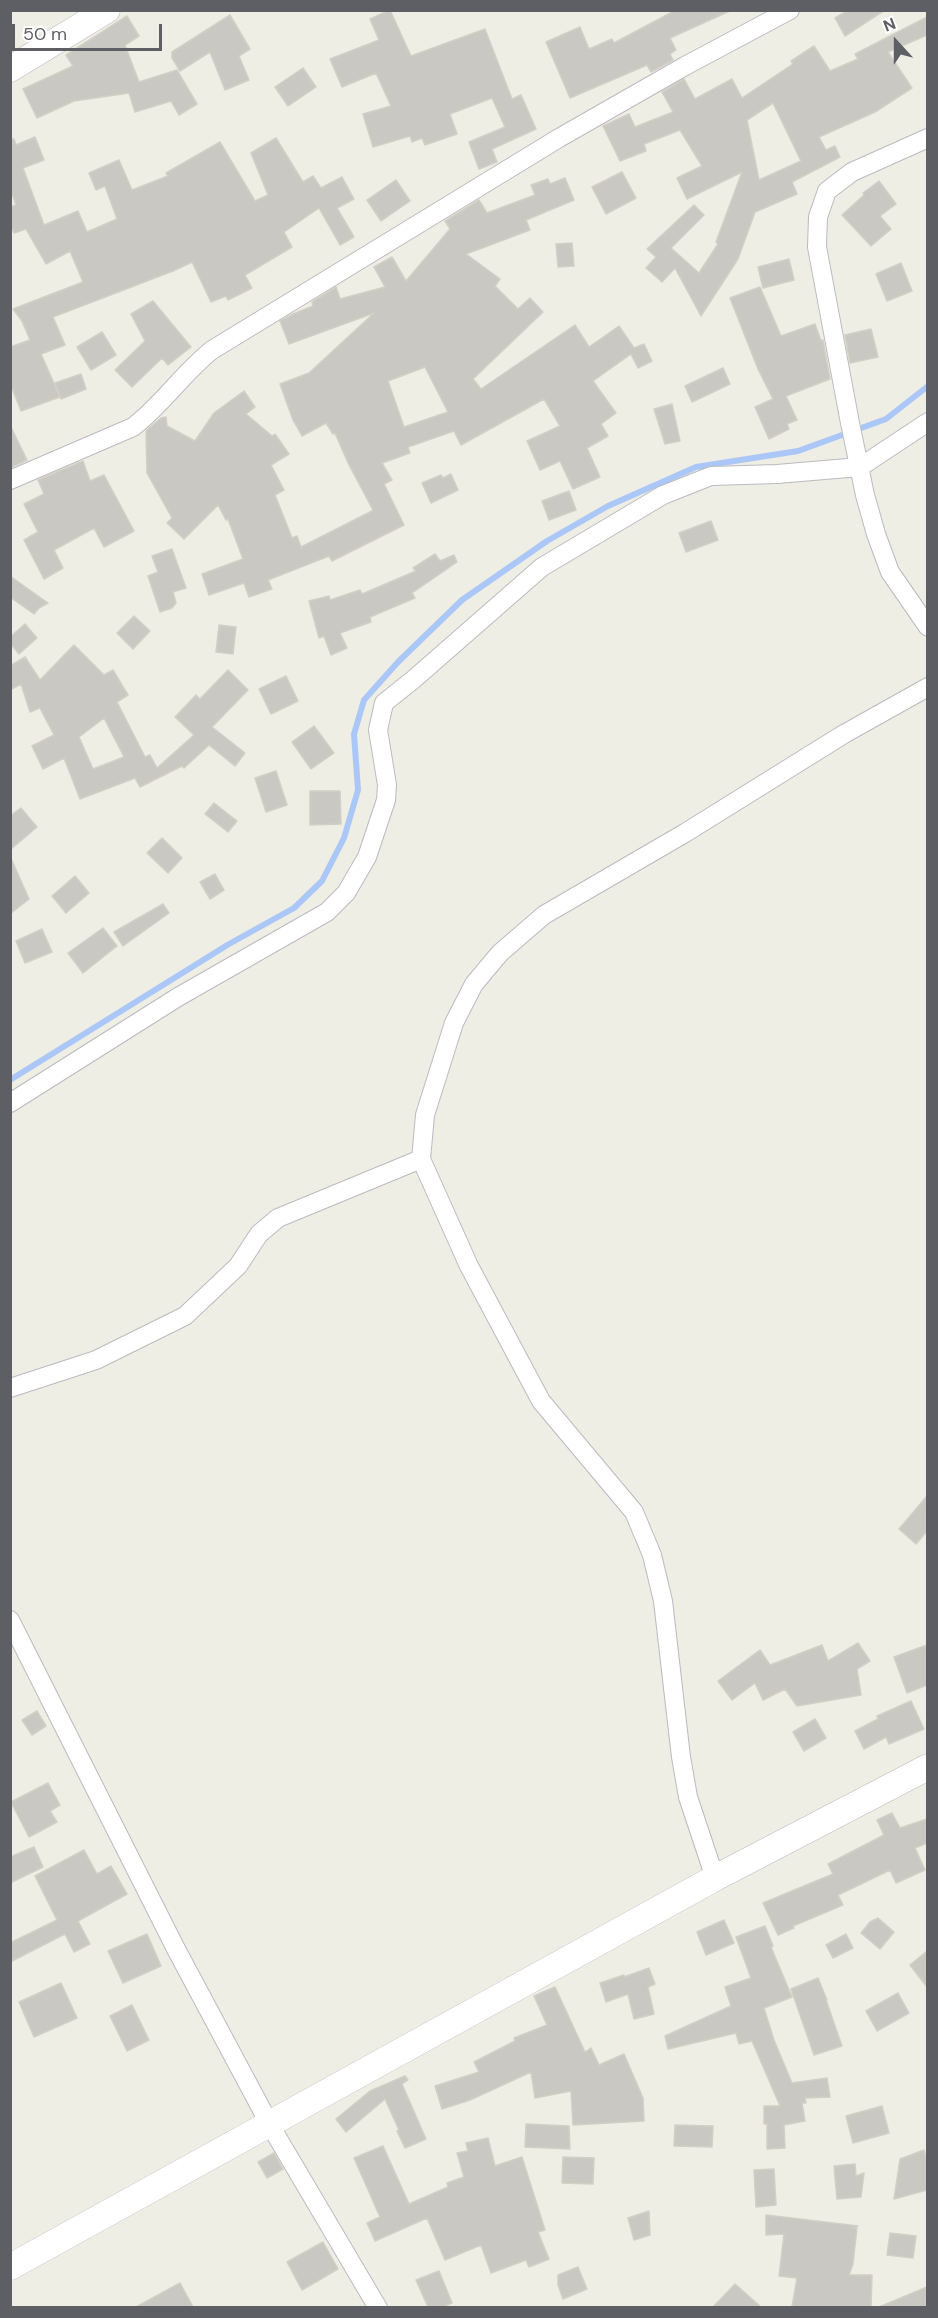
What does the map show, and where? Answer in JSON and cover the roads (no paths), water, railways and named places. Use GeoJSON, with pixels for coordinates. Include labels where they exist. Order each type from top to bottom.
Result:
{"type":"FeatureCollection","features":[{"type":"Feature","properties":{"kind":"main road"},"geometry":{"type":"LineString","coordinates":[[10,69],[107,10]]}},
{"type":"Feature","properties":{"kind":"main road"},"geometry":{"type":"LineString","coordinates":[[10,2267],[715,1878],[927,1767]]}},
{"type":"Feature","properties":{"kind":"street"},"geometry":{"type":"LineString","coordinates":[[10,480],[133,428],[147,417],[194,364],[212,350],[559,138],[685,66],[790,10]]}},
{"type":"Feature","properties":{"kind":"street"},"geometry":{"type":"LineString","coordinates":[[927,138],[852,172],[827,191],[818,217],[816,247],[865,495],[890,572],[927,627]]}},
{"type":"Feature","properties":{"kind":"street"},"geometry":{"type":"LineString","coordinates":[[10,1103],[178,997],[327,912],[346,893],[368,857],[386,800],[387,785],[378,730],[384,703],[414,680],[542,567],[663,495],[711,476],[777,474],[860,467],[927,422]]}},
{"type":"Feature","properties":{"kind":"street"},"geometry":{"type":"LineString","coordinates":[[715,1878],[687,1787],[681,1757],[663,1601],[652,1555],[633,1512],[541,1401],[469,1266],[422,1159],[425,1114],[454,1023],[474,984],[500,953],[544,915],[685,833],[844,734],[927,687]]}},
{"type":"Feature","properties":{"kind":"street"},"geometry":{"type":"LineString","coordinates":[[10,1388],[96,1360],[185,1316],[238,1266],[259,1234],[278,1218],[422,1159]]}},
{"type":"Feature","properties":{"kind":"street"},"geometry":{"type":"LineString","coordinates":[[10,1620],[176,1949],[270,2125],[378,2307]]}},
{"type":"Feature","properties":{"kind":"waterway"},"geometry":{"type":"LineString","coordinates":[[10,1080],[229,944],[294,908],[322,881],[344,838],[358,790],[354,734],[364,700],[398,662],[462,600],[547,541],[608,506],[696,467],[798,451],[886,419],[928,386]]}}]}
